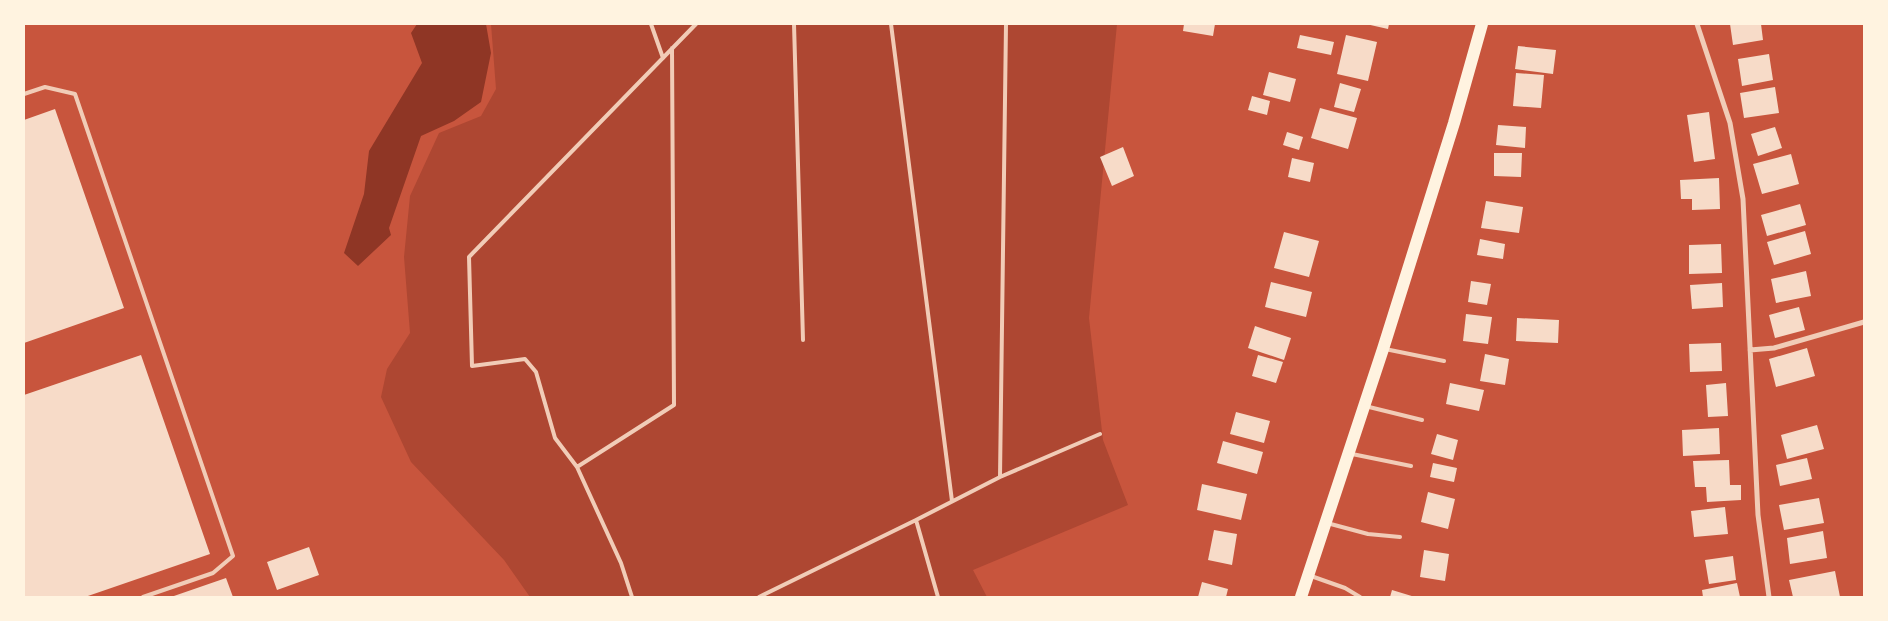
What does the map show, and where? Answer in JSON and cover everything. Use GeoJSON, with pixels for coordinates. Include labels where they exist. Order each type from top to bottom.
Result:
{"type":"FeatureCollection","features":[{"type":"Feature","properties":{"kind":"main road"},"geometry":{"type":"LineString","coordinates":[[1301,597],[1383,349],[1454,123],[1482,24]]}},
{"type":"Feature","properties":{"kind":"street"},"geometry":{"type":"LineString","coordinates":[[1697,24],[1730,123],[1743,198],[1758,515],[1769,597]]}},
{"type":"Feature","properties":{"kind":"street"},"geometry":{"type":"LineString","coordinates":[[1750,350],[1774,348],[1864,322]]}},
{"type":"Feature","properties":{"kind":"lane"},"geometry":{"type":"LineString","coordinates":[[651,24],[663,58]]}},
{"type":"Feature","properties":{"kind":"lane"},"geometry":{"type":"LineString","coordinates":[[632,597],[621,563],[577,467],[555,438],[536,372],[525,359],[472,366],[469,257],[696,24]]}},
{"type":"Feature","properties":{"kind":"lane"},"geometry":{"type":"LineString","coordinates":[[794,24],[803,340]]}},
{"type":"Feature","properties":{"kind":"lane"},"geometry":{"type":"LineString","coordinates":[[891,24],[952,501]]}},
{"type":"Feature","properties":{"kind":"lane"},"geometry":{"type":"LineString","coordinates":[[1000,476],[1004,43],[1006,24]]}},
{"type":"Feature","properties":{"kind":"lane"},"geometry":{"type":"LineString","coordinates":[[577,467],[674,405],[672,48]]}},
{"type":"Feature","properties":{"kind":"lane"},"geometry":{"type":"LineString","coordinates":[[24,94],[45,87],[75,94],[233,556],[213,573],[143,597]]}},
{"type":"Feature","properties":{"kind":"lane"},"geometry":{"type":"LineString","coordinates":[[1383,349],[1444,361]]}},
{"type":"Feature","properties":{"kind":"lane"},"geometry":{"type":"LineString","coordinates":[[1364,406],[1422,420]]}},
{"type":"Feature","properties":{"kind":"lane"},"geometry":{"type":"LineString","coordinates":[[759,597],[916,520],[1000,476],[1100,434]]}},
{"type":"Feature","properties":{"kind":"lane"},"geometry":{"type":"LineString","coordinates":[[1349,453],[1411,466]]}},
{"type":"Feature","properties":{"kind":"lane"},"geometry":{"type":"LineString","coordinates":[[916,520],[938,597]]}},
{"type":"Feature","properties":{"kind":"lane"},"geometry":{"type":"LineString","coordinates":[[1326,523],[1368,534],[1400,537]]}},
{"type":"Feature","properties":{"kind":"lane"},"geometry":{"type":"LineString","coordinates":[[1309,575],[1345,588],[1360,597]]}},
{"type":"Feature","properties":{"kind":"shaded area"},"geometry":{"type":"Polygon","coordinates":[[[417,24],[486,24],[491,53],[481,102],[454,121],[421,136],[389,228],[391,235],[358,266],[344,253],[364,194],[369,151],[422,63],[411,33],[417,24]]]}},
{"type":"Feature","properties":{"kind":"shaded area"},"geometry":{"type":"Polygon","coordinates":[[[491,24],[1117,24],[1089,318],[1103,440],[1128,505],[973,570],[987,597],[530,597],[504,560],[411,462],[381,397],[387,369],[410,333],[404,257],[410,196],[439,133],[481,116],[496,89],[491,24]]]}},
{"type":"Feature","properties":{"kind":"building"},"geometry":{"type":"Polygon","coordinates":[[[1184,24],[1215,24],[1213,36],[1183,31],[1184,24]]]}},
{"type":"Feature","properties":{"kind":"building"},"geometry":{"type":"Polygon","coordinates":[[[1366,24],[1389,24],[1388,29],[1366,24]]]}},
{"type":"Feature","properties":{"kind":"building"},"geometry":{"type":"Polygon","coordinates":[[[1730,24],[1761,24],[1763,40],[1733,45],[1730,24]]]}},
{"type":"Feature","properties":{"kind":"building"},"geometry":{"type":"Polygon","coordinates":[[[1300,35],[1334,42],[1331,55],[1297,48],[1300,35]]]}},
{"type":"Feature","properties":{"kind":"building"},"geometry":{"type":"Polygon","coordinates":[[[1346,35],[1377,42],[1368,81],[1337,74],[1346,35]]]}},
{"type":"Feature","properties":{"kind":"building"},"geometry":{"type":"Polygon","coordinates":[[[1518,46],[1556,50],[1553,74],[1515,69],[1518,46]]]}},
{"type":"Feature","properties":{"kind":"building"},"geometry":{"type":"Polygon","coordinates":[[[1769,54],[1773,80],[1742,86],[1738,59],[1769,54]]]}},
{"type":"Feature","properties":{"kind":"building"},"geometry":{"type":"Polygon","coordinates":[[[1269,72],[1296,79],[1290,102],[1263,95],[1269,72]]]}},
{"type":"Feature","properties":{"kind":"building"},"geometry":{"type":"Polygon","coordinates":[[[1516,73],[1544,75],[1541,108],[1513,106],[1516,73]]]}},
{"type":"Feature","properties":{"kind":"building"},"geometry":{"type":"Polygon","coordinates":[[[1340,83],[1361,89],[1354,112],[1334,107],[1340,83]]]}},
{"type":"Feature","properties":{"kind":"building"},"geometry":{"type":"Polygon","coordinates":[[[1775,87],[1779,113],[1744,118],[1740,93],[1775,87]]]}},
{"type":"Feature","properties":{"kind":"building"},"geometry":{"type":"Polygon","coordinates":[[[1252,96],[1270,101],[1267,115],[1248,110],[1252,96]]]}},
{"type":"Feature","properties":{"kind":"building"},"geometry":{"type":"Polygon","coordinates":[[[1320,108],[1357,118],[1348,149],[1311,138],[1320,108]]]}},
{"type":"Feature","properties":{"kind":"building"},"geometry":{"type":"Polygon","coordinates":[[[55,109],[124,308],[24,343],[24,120],[55,109]]]}},
{"type":"Feature","properties":{"kind":"building"},"geometry":{"type":"Polygon","coordinates":[[[1709,112],[1715,159],[1694,162],[1687,115],[1709,112]]]}},
{"type":"Feature","properties":{"kind":"building"},"geometry":{"type":"Polygon","coordinates":[[[1498,125],[1526,127],[1525,148],[1496,145],[1498,125]]]}},
{"type":"Feature","properties":{"kind":"building"},"geometry":{"type":"Polygon","coordinates":[[[1775,127],[1782,148],[1758,156],[1751,134],[1775,127]]]}},
{"type":"Feature","properties":{"kind":"building"},"geometry":{"type":"Polygon","coordinates":[[[1287,132],[1303,137],[1299,150],[1283,145],[1287,132]]]}},
{"type":"Feature","properties":{"kind":"building"},"geometry":{"type":"Polygon","coordinates":[[[1123,147],[1134,176],[1112,186],[1100,157],[1123,147]]]}},
{"type":"Feature","properties":{"kind":"building"},"geometry":{"type":"Polygon","coordinates":[[[1494,153],[1522,153],[1521,177],[1494,176],[1494,153]]]}},
{"type":"Feature","properties":{"kind":"building"},"geometry":{"type":"Polygon","coordinates":[[[1791,154],[1799,184],[1762,194],[1753,164],[1791,154]]]}},
{"type":"Feature","properties":{"kind":"building"},"geometry":{"type":"Polygon","coordinates":[[[1292,158],[1314,163],[1310,182],[1288,177],[1292,158]]]}},
{"type":"Feature","properties":{"kind":"building"},"geometry":{"type":"Polygon","coordinates":[[[1719,178],[1720,209],[1692,210],[1692,199],[1681,199],[1680,180],[1719,178]]]}},
{"type":"Feature","properties":{"kind":"building"},"geometry":{"type":"Polygon","coordinates":[[[1486,201],[1523,207],[1519,233],[1481,228],[1486,201]]]}},
{"type":"Feature","properties":{"kind":"building"},"geometry":{"type":"Polygon","coordinates":[[[1800,204],[1806,225],[1767,236],[1761,215],[1800,204]]]}},
{"type":"Feature","properties":{"kind":"building"},"geometry":{"type":"Polygon","coordinates":[[[1805,231],[1811,254],[1774,265],[1767,242],[1805,231]]]}},
{"type":"Feature","properties":{"kind":"building"},"geometry":{"type":"Polygon","coordinates":[[[1284,232],[1319,241],[1309,277],[1274,268],[1284,232]]]}},
{"type":"Feature","properties":{"kind":"building"},"geometry":{"type":"Polygon","coordinates":[[[1480,239],[1505,244],[1503,259],[1477,255],[1480,239]]]}},
{"type":"Feature","properties":{"kind":"building"},"geometry":{"type":"Polygon","coordinates":[[[1721,244],[1722,273],[1689,274],[1689,245],[1721,244]]]}},
{"type":"Feature","properties":{"kind":"building"},"geometry":{"type":"Polygon","coordinates":[[[1806,271],[1811,296],[1776,303],[1771,279],[1806,271]]]}},
{"type":"Feature","properties":{"kind":"building"},"geometry":{"type":"Polygon","coordinates":[[[1471,281],[1491,284],[1487,305],[1468,302],[1471,281]]]}},
{"type":"Feature","properties":{"kind":"building"},"geometry":{"type":"Polygon","coordinates":[[[1271,282],[1312,292],[1306,317],[1265,307],[1271,282]]]}},
{"type":"Feature","properties":{"kind":"building"},"geometry":{"type":"Polygon","coordinates":[[[1722,283],[1723,307],[1692,309],[1690,285],[1722,283]]]}},
{"type":"Feature","properties":{"kind":"building"},"geometry":{"type":"Polygon","coordinates":[[[1799,307],[1805,330],[1775,338],[1769,315],[1799,307]]]}},
{"type":"Feature","properties":{"kind":"building"},"geometry":{"type":"Polygon","coordinates":[[[1466,314],[1492,317],[1488,344],[1463,341],[1466,314]]]}},
{"type":"Feature","properties":{"kind":"building"},"geometry":{"type":"Polygon","coordinates":[[[1517,318],[1559,320],[1558,343],[1516,341],[1517,318]]]}},
{"type":"Feature","properties":{"kind":"building"},"geometry":{"type":"Polygon","coordinates":[[[1255,326],[1291,338],[1284,360],[1248,348],[1255,326]]]}},
{"type":"Feature","properties":{"kind":"building"},"geometry":{"type":"Polygon","coordinates":[[[1721,343],[1722,371],[1690,372],[1689,344],[1721,343]]]}},
{"type":"Feature","properties":{"kind":"building"},"geometry":{"type":"Polygon","coordinates":[[[1807,348],[1815,376],[1776,387],[1769,359],[1807,348]]]}},
{"type":"Feature","properties":{"kind":"building"},"geometry":{"type":"Polygon","coordinates":[[[1485,354],[1509,359],[1505,385],[1480,381],[1485,354]]]}},
{"type":"Feature","properties":{"kind":"building"},"geometry":{"type":"Polygon","coordinates":[[[141,355],[210,554],[85,597],[24,597],[24,395],[141,355]]]}},
{"type":"Feature","properties":{"kind":"building"},"geometry":{"type":"Polygon","coordinates":[[[1258,355],[1283,362],[1276,383],[1252,376],[1258,355]]]}},
{"type":"Feature","properties":{"kind":"building"},"geometry":{"type":"Polygon","coordinates":[[[1450,383],[1484,390],[1479,411],[1446,404],[1450,383]]]}},
{"type":"Feature","properties":{"kind":"building"},"geometry":{"type":"Polygon","coordinates":[[[1726,383],[1728,416],[1708,417],[1706,385],[1726,383]]]}},
{"type":"Feature","properties":{"kind":"building"},"geometry":{"type":"Polygon","coordinates":[[[1236,412],[1270,421],[1264,443],[1230,434],[1236,412]]]}},
{"type":"Feature","properties":{"kind":"building"},"geometry":{"type":"Polygon","coordinates":[[[1817,425],[1824,449],[1787,459],[1781,435],[1817,425]]]}},
{"type":"Feature","properties":{"kind":"building"},"geometry":{"type":"Polygon","coordinates":[[[1719,428],[1720,454],[1683,456],[1682,430],[1719,428]]]}},
{"type":"Feature","properties":{"kind":"building"},"geometry":{"type":"Polygon","coordinates":[[[1437,434],[1458,440],[1453,460],[1431,454],[1437,434]]]}},
{"type":"Feature","properties":{"kind":"building"},"geometry":{"type":"Polygon","coordinates":[[[1223,441],[1263,452],[1257,474],[1217,463],[1223,441]]]}},
{"type":"Feature","properties":{"kind":"building"},"geometry":{"type":"Polygon","coordinates":[[[1807,458],[1812,479],[1780,486],[1776,465],[1807,458]]]}},
{"type":"Feature","properties":{"kind":"building"},"geometry":{"type":"Polygon","coordinates":[[[1729,460],[1730,485],[1741,485],[1741,500],[1707,502],[1706,487],[1695,487],[1693,461],[1729,460]]]}},
{"type":"Feature","properties":{"kind":"building"},"geometry":{"type":"Polygon","coordinates":[[[1433,463],[1457,468],[1454,482],[1430,477],[1433,463]]]}},
{"type":"Feature","properties":{"kind":"building"},"geometry":{"type":"Polygon","coordinates":[[[1202,484],[1247,494],[1241,520],[1197,510],[1202,484]]]}},
{"type":"Feature","properties":{"kind":"building"},"geometry":{"type":"Polygon","coordinates":[[[1428,492],[1455,499],[1448,529],[1421,522],[1428,492]]]}},
{"type":"Feature","properties":{"kind":"building"},"geometry":{"type":"Polygon","coordinates":[[[1819,498],[1824,523],[1784,530],[1779,505],[1819,498]]]}},
{"type":"Feature","properties":{"kind":"building"},"geometry":{"type":"Polygon","coordinates":[[[1725,507],[1728,534],[1694,537],[1691,511],[1725,507]]]}},
{"type":"Feature","properties":{"kind":"building"},"geometry":{"type":"Polygon","coordinates":[[[1214,530],[1237,534],[1232,565],[1208,560],[1214,530]]]}},
{"type":"Feature","properties":{"kind":"building"},"geometry":{"type":"Polygon","coordinates":[[[1823,531],[1827,558],[1790,564],[1787,538],[1823,531]]]}},
{"type":"Feature","properties":{"kind":"building"},"geometry":{"type":"Polygon","coordinates":[[[309,547],[319,575],[277,590],[267,562],[309,547]]]}},
{"type":"Feature","properties":{"kind":"building"},"geometry":{"type":"Polygon","coordinates":[[[1424,550],[1449,554],[1445,581],[1420,577],[1424,550]]]}},
{"type":"Feature","properties":{"kind":"building"},"geometry":{"type":"Polygon","coordinates":[[[1733,556],[1736,580],[1709,584],[1705,560],[1733,556]]]}},
{"type":"Feature","properties":{"kind":"building"},"geometry":{"type":"Polygon","coordinates":[[[1835,571],[1840,597],[1793,597],[1789,580],[1835,571]]]}},
{"type":"Feature","properties":{"kind":"building"},"geometry":{"type":"Polygon","coordinates":[[[226,578],[233,597],[171,597],[226,578]]]}},
{"type":"Feature","properties":{"kind":"building"},"geometry":{"type":"Polygon","coordinates":[[[1202,582],[1228,589],[1226,597],[1198,597],[1202,582]]]}},
{"type":"Feature","properties":{"kind":"building"},"geometry":{"type":"Polygon","coordinates":[[[1737,583],[1740,597],[1703,597],[1702,590],[1737,583]]]}},
{"type":"Feature","properties":{"kind":"building"},"geometry":{"type":"Polygon","coordinates":[[[1392,590],[1415,597],[1390,597],[1392,590]]]}}]}
